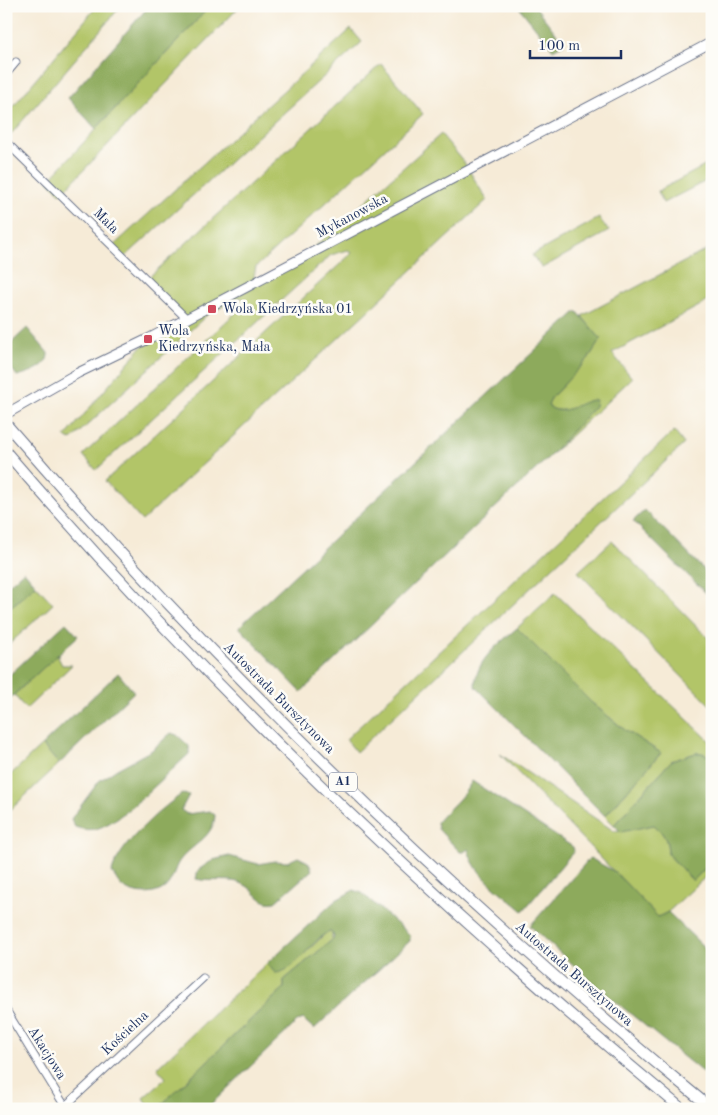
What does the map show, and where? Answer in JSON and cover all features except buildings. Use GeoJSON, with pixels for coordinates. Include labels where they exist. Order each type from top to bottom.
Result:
{"type":"FeatureCollection","features":[{"type":"Feature","properties":{"kind":"highway","name":"Autostrada Bursztynowa"},"geometry":{"type":"LineString","coordinates":[[6,424],[179,616],[347,786],[520,946],[712,1109]]}},
{"type":"Feature","properties":{"kind":"highway","name":"A1"},"geometry":{"type":"LineString","coordinates":[[6,452],[168,631],[321,786],[477,933],[682,1109]]}},
{"type":"Feature","properties":{"kind":"main road","name":"Mykanowska"},"geometry":{"type":"LineString","coordinates":[[6,414],[78,373],[187,319],[712,42]]}},
{"type":"Feature","properties":{"kind":"street"},"geometry":{"type":"LineString","coordinates":[[6,74],[16,62]]}},
{"type":"Feature","properties":{"kind":"street","name":"Mała"},"geometry":{"type":"LineString","coordinates":[[6,142],[187,319]]}},
{"type":"Feature","properties":{"kind":"street","name":"Kościelna"},"geometry":{"type":"LineString","coordinates":[[65,1108],[203,978]]}},
{"type":"Feature","properties":{"kind":"street","name":"Akacjowa"},"geometry":{"type":"LineString","coordinates":[[6,1010],[65,1108]]}},
{"type":"Feature","properties":{"kind":"green space"},"geometry":{"type":"Polygon","coordinates":[[[97,6],[121,6],[6,140],[6,115],[97,6]]]}},
{"type":"Feature","properties":{"kind":"green space"},"geometry":{"type":"Polygon","coordinates":[[[149,6],[210,6],[96,129],[68,98],[149,6]]]}},
{"type":"Feature","properties":{"kind":"green space"},"geometry":{"type":"Polygon","coordinates":[[[210,6],[240,6],[61,194],[48,181],[210,6]]]}},
{"type":"Feature","properties":{"kind":"green space"},"geometry":{"type":"Polygon","coordinates":[[[518,6],[535,6],[564,44],[553,50],[518,6]]]}},
{"type":"Feature","properties":{"kind":"green space"},"geometry":{"type":"Polygon","coordinates":[[[351,29],[362,42],[125,257],[113,246],[351,29]]]}},
{"type":"Feature","properties":{"kind":"green space"},"geometry":{"type":"Polygon","coordinates":[[[381,64],[423,114],[256,267],[254,276],[257,281],[302,258],[441,134],[464,162],[487,200],[142,521],[105,481],[352,253],[348,250],[331,255],[96,470],[83,455],[246,303],[241,297],[208,314],[71,440],[65,437],[148,339],[186,319],[147,279],[381,64]]]}},
{"type":"Feature","properties":{"kind":"green space"},"geometry":{"type":"Polygon","coordinates":[[[712,162],[712,178],[663,203],[658,191],[712,162]]]}},
{"type":"Feature","properties":{"kind":"green space"},"geometry":{"type":"Polygon","coordinates":[[[599,218],[609,231],[542,268],[532,255],[599,218]]]}},
{"type":"Feature","properties":{"kind":"green space"},"geometry":{"type":"Polygon","coordinates":[[[712,247],[712,299],[612,353],[632,378],[551,455],[595,406],[591,400],[564,410],[553,409],[548,406],[551,398],[588,359],[600,340],[582,316],[712,247]]]}},
{"type":"Feature","properties":{"kind":"green space"},"geometry":{"type":"Polygon","coordinates":[[[577,311],[601,339],[588,359],[551,398],[548,406],[554,409],[566,410],[584,402],[596,400],[595,406],[551,455],[301,692],[239,627],[577,311]]]}},
{"type":"Feature","properties":{"kind":"green space"},"geometry":{"type":"Polygon","coordinates":[[[27,328],[48,353],[47,358],[42,366],[37,369],[17,376],[6,361],[6,348],[27,328]]]}},
{"type":"Feature","properties":{"kind":"green space"},"geometry":{"type":"Polygon","coordinates":[[[674,431],[684,444],[356,752],[346,739],[674,431]]]}},
{"type":"Feature","properties":{"kind":"green space"},"geometry":{"type":"Polygon","coordinates":[[[645,510],[712,578],[712,599],[633,521],[645,510]]]}},
{"type":"Feature","properties":{"kind":"green space"},"geometry":{"type":"Polygon","coordinates":[[[612,541],[712,642],[712,707],[578,572],[612,541]]]}},
{"type":"Feature","properties":{"kind":"green space"},"geometry":{"type":"Polygon","coordinates":[[[24,571],[36,585],[6,611],[6,587],[24,571]]]}},
{"type":"Feature","properties":{"kind":"green space"},"geometry":{"type":"Polygon","coordinates":[[[36,585],[53,604],[6,647],[6,611],[36,585]]]}},
{"type":"Feature","properties":{"kind":"green space"},"geometry":{"type":"Polygon","coordinates":[[[555,593],[712,743],[712,757],[696,753],[671,761],[614,825],[605,816],[661,753],[625,730],[592,703],[517,628],[555,593]]]}},
{"type":"Feature","properties":{"kind":"green space"},"geometry":{"type":"Polygon","coordinates":[[[66,623],[78,636],[6,702],[6,678],[66,623]]]}},
{"type":"Feature","properties":{"kind":"green space"},"geometry":{"type":"Polygon","coordinates":[[[517,628],[592,703],[625,730],[661,753],[605,816],[475,686],[476,676],[484,660],[496,646],[517,628]]]}},
{"type":"Feature","properties":{"kind":"green space"},"geometry":{"type":"Polygon","coordinates":[[[61,651],[58,657],[62,665],[72,665],[26,709],[14,695],[61,651]]]}},
{"type":"Feature","properties":{"kind":"green space"},"geometry":{"type":"Polygon","coordinates":[[[118,673],[134,692],[59,764],[42,745],[118,673]]]}},
{"type":"Feature","properties":{"kind":"green space"},"geometry":{"type":"Polygon","coordinates":[[[171,733],[177,735],[189,746],[189,754],[122,815],[111,822],[91,830],[75,827],[71,819],[99,781],[152,750],[171,733]]]}},
{"type":"Feature","properties":{"kind":"green space"},"geometry":{"type":"Polygon","coordinates":[[[42,745],[59,764],[7,813],[6,779],[42,745]]]}},
{"type":"Feature","properties":{"kind":"green space"},"geometry":{"type":"Polygon","coordinates":[[[696,753],[712,757],[712,861],[693,881],[668,854],[665,838],[654,825],[621,832],[614,825],[671,761],[696,753]]]}},
{"type":"Feature","properties":{"kind":"green space"},"geometry":{"type":"Polygon","coordinates":[[[500,754],[614,831],[654,825],[665,838],[668,854],[693,881],[712,861],[712,871],[668,912],[658,917],[500,754]]]}},
{"type":"Feature","properties":{"kind":"green space"},"geometry":{"type":"Polygon","coordinates":[[[472,781],[573,847],[574,851],[523,911],[483,876],[471,859],[468,849],[460,852],[438,829],[437,822],[460,798],[472,781]]]}},
{"type":"Feature","properties":{"kind":"green space"},"geometry":{"type":"Polygon","coordinates":[[[182,794],[189,795],[181,810],[187,814],[210,811],[215,815],[211,829],[181,859],[165,888],[148,894],[129,891],[119,883],[112,872],[122,851],[152,818],[182,794]]]}},
{"type":"Feature","properties":{"kind":"green space"},"geometry":{"type":"Polygon","coordinates":[[[229,856],[258,864],[275,861],[287,862],[298,857],[308,862],[312,870],[275,902],[262,900],[245,885],[234,881],[196,879],[198,870],[213,860],[229,856]]]}},
{"type":"Feature","properties":{"kind":"green space"},"geometry":{"type":"Polygon","coordinates":[[[590,858],[615,872],[658,917],[668,912],[712,955],[712,1080],[600,989],[530,926],[590,858]]]}},
{"type":"Feature","properties":{"kind":"green space"},"geometry":{"type":"Polygon","coordinates":[[[354,890],[362,893],[410,935],[410,941],[314,1029],[303,1019],[297,1022],[206,1109],[157,1109],[284,988],[284,980],[332,940],[334,936],[330,931],[323,935],[290,968],[282,972],[275,973],[267,963],[336,900],[354,890]]]}},
{"type":"Feature","properties":{"kind":"green space"},"geometry":{"type":"Polygon","coordinates":[[[328,931],[332,932],[332,940],[284,980],[284,988],[157,1109],[151,1109],[143,1098],[166,1078],[157,1068],[267,963],[275,973],[300,958],[328,931]]]}},
{"type":"Feature","properties":{"kind":"place","name":"Wola Kiedrzyńska 01"},"geometry":{"type":"Point","coordinates":[212,309]}},
{"type":"Feature","properties":{"kind":"place","name":"Wola Kiedrzyńska, Mała"},"geometry":{"type":"Point","coordinates":[148,339]}}]}
